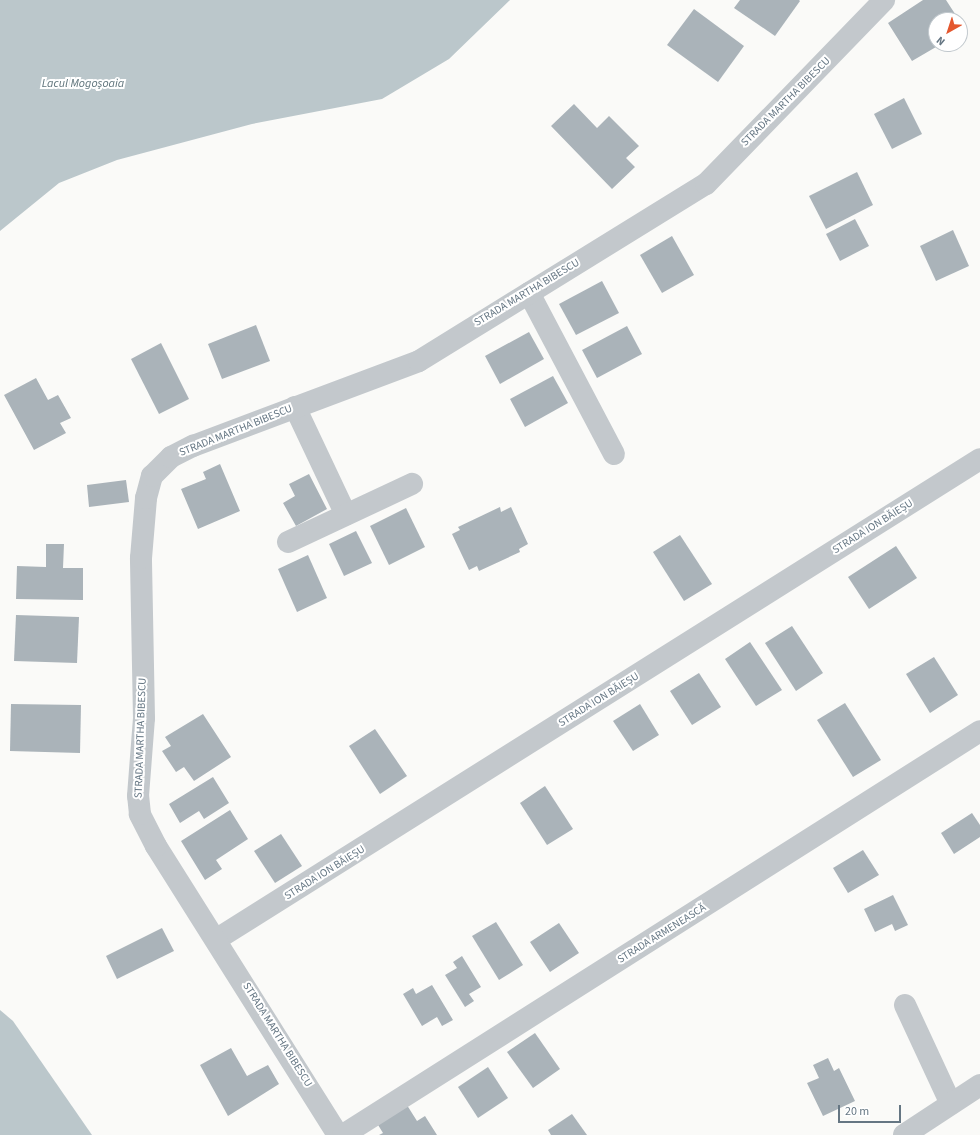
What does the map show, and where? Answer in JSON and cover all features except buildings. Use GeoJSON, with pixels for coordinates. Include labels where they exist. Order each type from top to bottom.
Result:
{"type":"FeatureCollection","features":[{"type":"Feature","properties":{"kind":"street","name":"STRADA MARTHA BIBESCU"},"geometry":{"type":"LineString","coordinates":[[338,1135],[218,939],[156,846],[140,814],[138,796],[144,718],[141,558],[146,498],[152,476],[171,457],[295,407],[418,361],[706,184],[884,0]]}},
{"type":"Feature","properties":{"kind":"street"},"geometry":{"type":"LineString","coordinates":[[528,293],[614,454]]}},
{"type":"Feature","properties":{"kind":"street"},"geometry":{"type":"LineString","coordinates":[[295,407],[346,515]]}},
{"type":"Feature","properties":{"kind":"street","name":"STRADA ION BĂIEȘU"},"geometry":{"type":"LineString","coordinates":[[218,939],[980,459]]}},
{"type":"Feature","properties":{"kind":"street"},"geometry":{"type":"LineString","coordinates":[[288,542],[412,484]]}},
{"type":"Feature","properties":{"kind":"street","name":"STRADA ARMENEASCĂ"},"geometry":{"type":"LineString","coordinates":[[343,1135],[980,731]]}},
{"type":"Feature","properties":{"kind":"street"},"geometry":{"type":"LineString","coordinates":[[906,1005],[951,1104]]}},
{"type":"Feature","properties":{"kind":"street"},"geometry":{"type":"LineString","coordinates":[[904,1135],[980,1085]]}},
{"type":"Feature","properties":{"kind":"water","name":"Lacul Mogoșoaia"},"geometry":{"type":"Polygon","coordinates":[[[0,0],[510,0],[449,59],[382,99],[252,124],[117,160],[59,183],[0,231],[0,0]]]}},
{"type":"Feature","properties":{"kind":"water"},"geometry":{"type":"Polygon","coordinates":[[[0,1010],[13,1021],[92,1135],[0,1135],[0,1010]]]}}]}
